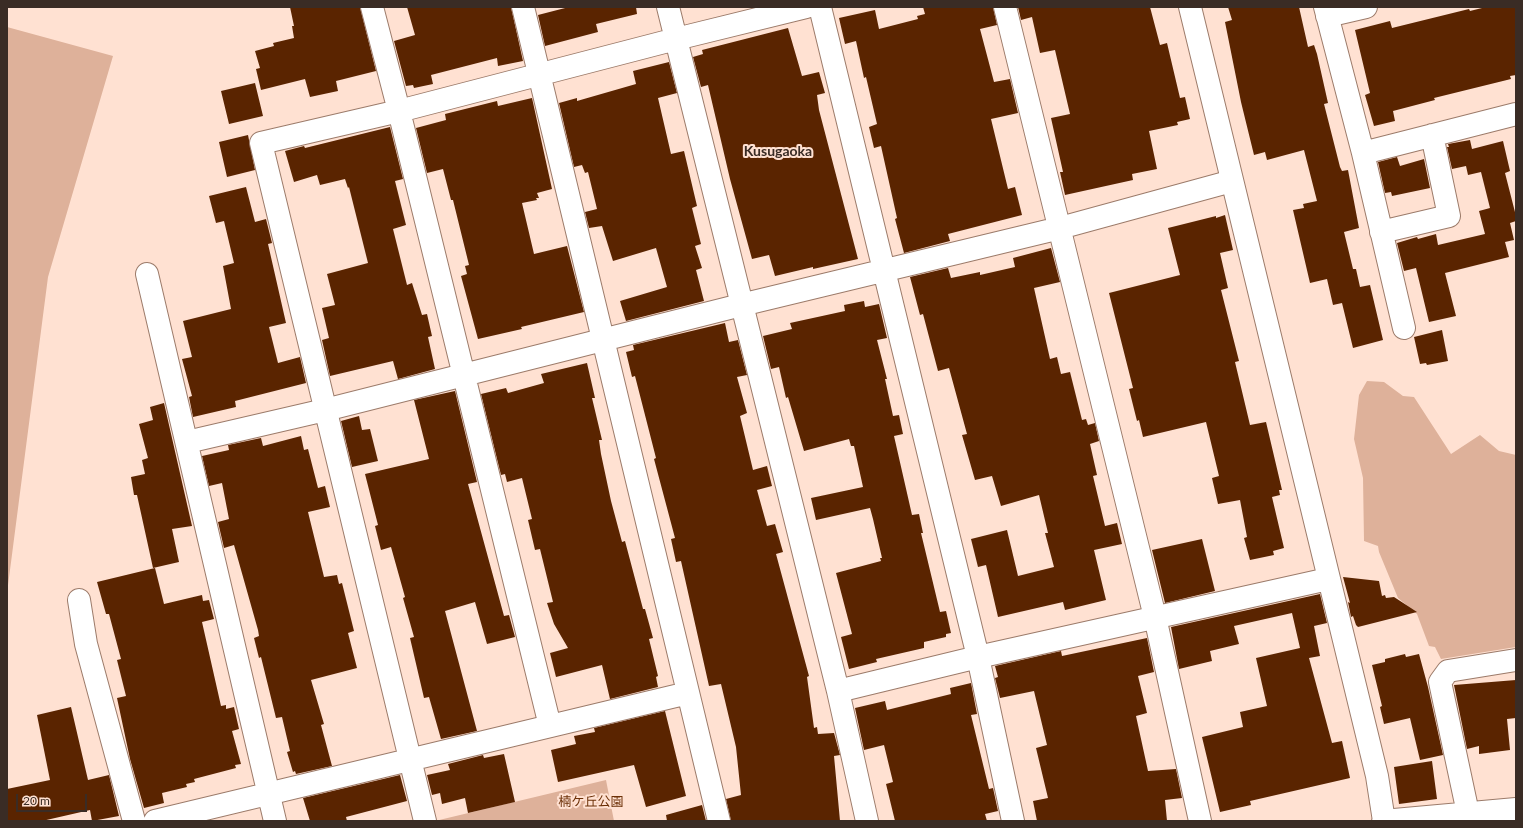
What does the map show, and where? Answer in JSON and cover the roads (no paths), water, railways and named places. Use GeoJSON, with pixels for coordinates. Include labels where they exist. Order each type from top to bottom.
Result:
{"type":"FeatureCollection","features":[{"type":"Feature","properties":{"kind":"street"},"geometry":{"type":"LineString","coordinates":[[372,7],[399,111],[550,726]]}},
{"type":"Feature","properties":{"kind":"street"},"geometry":{"type":"LineString","coordinates":[[523,7],[719,821]]}},
{"type":"Feature","properties":{"kind":"street"},"geometry":{"type":"LineString","coordinates":[[668,7],[740,305],[838,691],[867,821]]}},
{"type":"Feature","properties":{"kind":"street"},"geometry":{"type":"LineString","coordinates":[[425,821],[324,410],[261,143],[399,111],[806,7]]}},
{"type":"Feature","properties":{"kind":"street"},"geometry":{"type":"LineString","coordinates":[[820,7],[978,656],[1014,821]]}},
{"type":"Feature","properties":{"kind":"street"},"geometry":{"type":"LineString","coordinates":[[1005,7],[1155,617],[1200,821]]}},
{"type":"Feature","properties":{"kind":"street"},"geometry":{"type":"LineString","coordinates":[[1190,7],[1328,580],[1377,776],[1384,821],[1516,809]]}},
{"type":"Feature","properties":{"kind":"street"},"geometry":{"type":"LineString","coordinates":[[1366,7],[1326,12],[1363,153],[1404,328]]}},
{"type":"Feature","properties":{"kind":"street"},"geometry":{"type":"LineString","coordinates":[[1363,153],[1516,114]]}},
{"type":"Feature","properties":{"kind":"street"},"geometry":{"type":"LineString","coordinates":[[1381,232],[1450,216],[1432,135]]}},
{"type":"Feature","properties":{"kind":"street"},"geometry":{"type":"LineString","coordinates":[[187,442],[464,376],[740,305],[1060,228],[1232,181]]}},
{"type":"Feature","properties":{"kind":"street"},"geometry":{"type":"LineString","coordinates":[[147,274],[275,821]]}},
{"type":"Feature","properties":{"kind":"street"},"geometry":{"type":"LineString","coordinates":[[838,691],[978,656],[1328,580]]}},
{"type":"Feature","properties":{"kind":"street"},"geometry":{"type":"LineString","coordinates":[[79,600],[86,644],[134,821]]}},
{"type":"Feature","properties":{"kind":"street"},"geometry":{"type":"LineString","coordinates":[[1468,813],[1440,682],[1448,671],[1516,660]]}},
{"type":"Feature","properties":{"kind":"street"},"geometry":{"type":"LineString","coordinates":[[155,821],[688,693]]}},
{"type":"Feature","properties":{"kind":"district","name":"Kusugaoka"},"geometry":{"type":"Point","coordinates":[778,151]}},
{"type":"Feature","properties":{"kind":"park label","name":"楠ケ丘公園"},"geometry":{"type":"Point","coordinates":[591,802]}}]}
